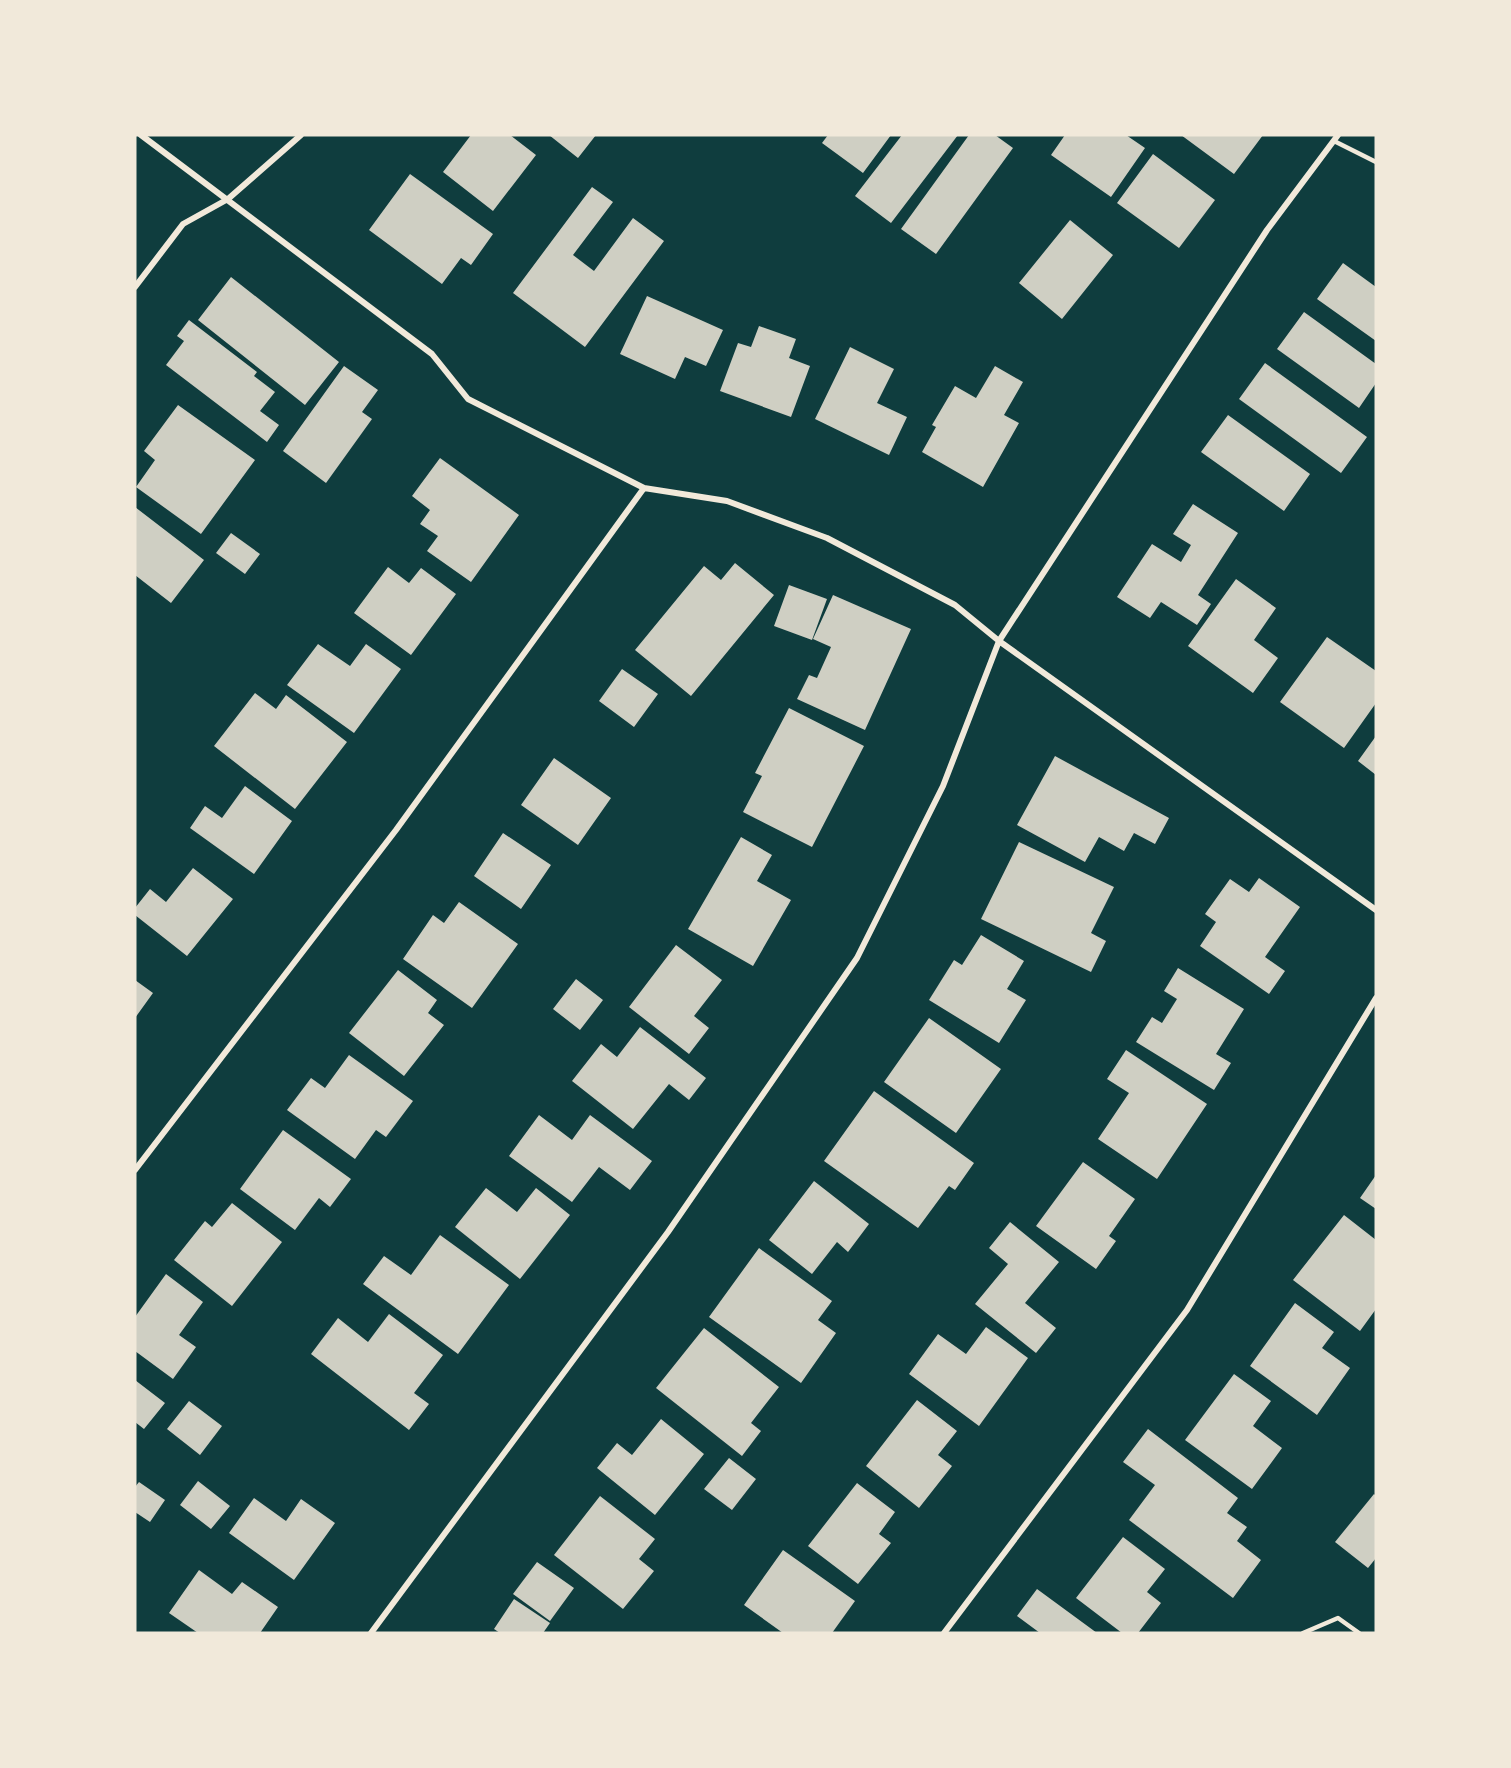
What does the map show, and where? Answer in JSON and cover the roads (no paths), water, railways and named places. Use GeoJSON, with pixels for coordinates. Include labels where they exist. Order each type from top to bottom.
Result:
{"type":"FeatureCollection","features":[{"type":"Feature","properties":{"kind":"street"},"geometry":{"type":"LineString","coordinates":[[141,135],[432,354],[468,399],[644,488],[727,501],[827,538],[955,605],[999,641],[1376,910]]}},
{"type":"Feature","properties":{"kind":"street"},"geometry":{"type":"LineString","coordinates":[[135,287],[183,224],[228,199],[301,135]]}},
{"type":"Feature","properties":{"kind":"street"},"geometry":{"type":"LineString","coordinates":[[371,1633],[668,1232],[857,958],[943,786],[999,641],[1267,230],[1336,138]]}},
{"type":"Feature","properties":{"kind":"street"},"geometry":{"type":"LineString","coordinates":[[135,1170],[396,830],[644,488]]}},
{"type":"Feature","properties":{"kind":"street"},"geometry":{"type":"LineString","coordinates":[[944,1633],[1186,1310],[1376,998]]}},
{"type":"Feature","properties":{"kind":"lane"},"geometry":{"type":"LineString","coordinates":[[1336,138],[1376,162]]}},
{"type":"Feature","properties":{"kind":"lane"},"geometry":{"type":"LineString","coordinates":[[1303,1633],[1338,1618],[1359,1633]]}}]}
